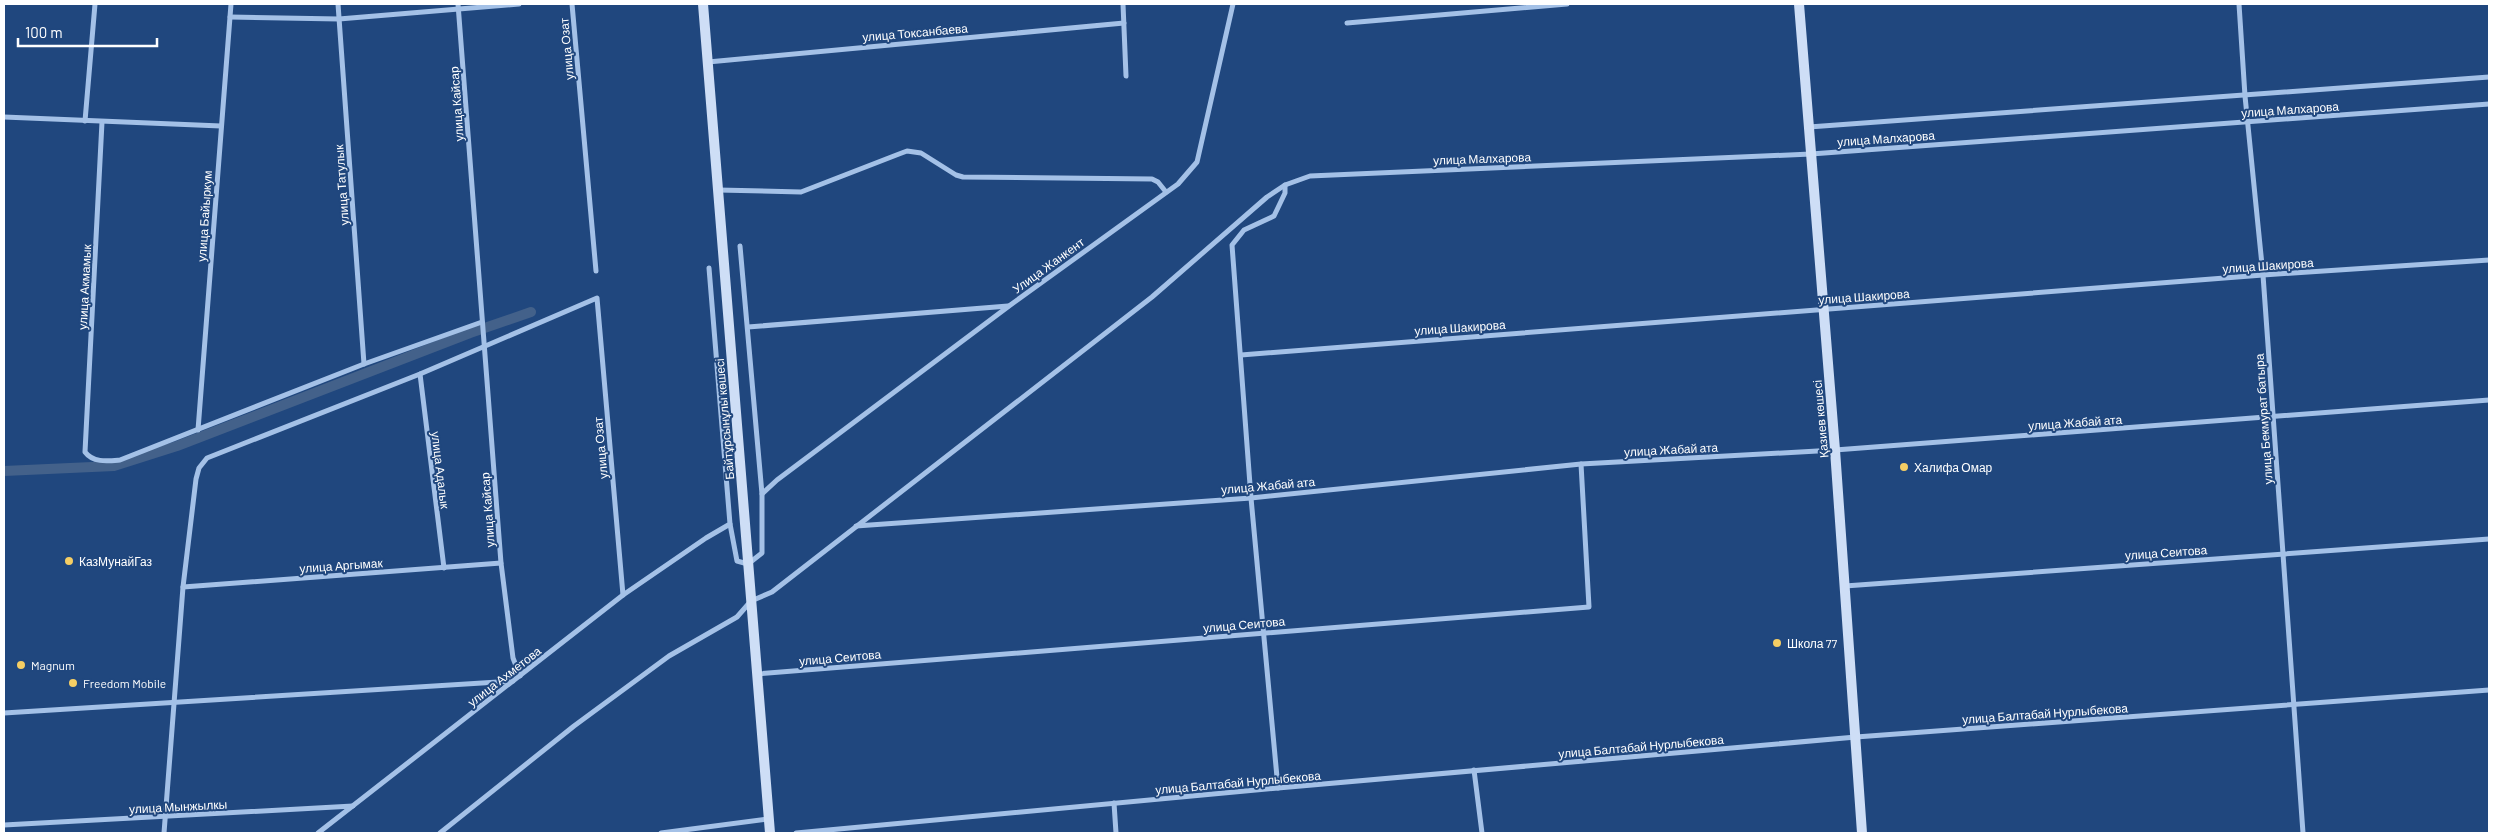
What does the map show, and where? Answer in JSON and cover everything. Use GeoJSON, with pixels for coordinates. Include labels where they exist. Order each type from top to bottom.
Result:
{"type":"FeatureCollection","features":[{"type":"Feature","properties":{"kind":"main road","name":"Байтұрсынұлы көшесі"},"geometry":{"type":"LineString","coordinates":[[704,4],[770,833]]}},
{"type":"Feature","properties":{"kind":"main road","name":"Қазиев көшесі"},"geometry":{"type":"LineString","coordinates":[[1799,4],[1835,450],[1862,833]]}},
{"type":"Feature","properties":{"kind":"street"},"geometry":{"type":"LineString","coordinates":[[85,121],[95,4]]}},
{"type":"Feature","properties":{"kind":"street","name":"улица Байыркум"},"geometry":{"type":"LineString","coordinates":[[198,430],[231,4]]}},
{"type":"Feature","properties":{"kind":"street","name":"улица Татулык"},"geometry":{"type":"LineString","coordinates":[[338,4],[364,364]]}},
{"type":"Feature","properties":{"kind":"street"},"geometry":{"type":"LineString","coordinates":[[230,17],[339,19],[459,6],[519,4]]}},
{"type":"Feature","properties":{"kind":"street","name":"улица Озат"},"geometry":{"type":"LineString","coordinates":[[572,4],[596,271]]}},
{"type":"Feature","properties":{"kind":"street"},"geometry":{"type":"LineString","coordinates":[[1123,4],[1126,76]]}},
{"type":"Feature","properties":{"kind":"street","name":"Улица Жанкент"},"geometry":{"type":"LineString","coordinates":[[762,494],[777,480],[1189,173],[1197,162],[1233,4]]}},
{"type":"Feature","properties":{"kind":"street"},"geometry":{"type":"LineString","coordinates":[[1347,22],[1567,4]]}},
{"type":"Feature","properties":{"kind":"street","name":"улица Бекмурат батыра"},"geometry":{"type":"LineString","coordinates":[[2240,4],[2245,96],[2263,275],[2303,833]]}},
{"type":"Feature","properties":{"kind":"street","name":"улица Кайсар"},"geometry":{"type":"LineString","coordinates":[[459,6],[501,563],[513,658],[520,676]]}},
{"type":"Feature","properties":{"kind":"street","name":"улица Токсанбаева"},"geometry":{"type":"LineString","coordinates":[[708,62],[1124,23]]}},
{"type":"Feature","properties":{"kind":"street","name":"улица Малхарова"},"geometry":{"type":"LineString","coordinates":[[1808,128],[2489,77]]}},
{"type":"Feature","properties":{"kind":"street","name":"улица Малхарова"},"geometry":{"type":"LineString","coordinates":[[751,601],[772,592],[1152,297],[1267,197],[1285,185],[1310,176],[1811,154],[2489,104]]}},
{"type":"Feature","properties":{"kind":"street"},"geometry":{"type":"LineString","coordinates":[[4,117],[221,126]]}},
{"type":"Feature","properties":{"kind":"street","name":"улица Акмамык"},"geometry":{"type":"LineString","coordinates":[[102,122],[85,452],[94,459],[120,460],[198,430]]}},
{"type":"Feature","properties":{"kind":"street"},"geometry":{"type":"LineString","coordinates":[[718,190],[801,192],[899,154],[915,151],[956,175],[1152,179],[1158,182],[1166,192]]}},
{"type":"Feature","properties":{"kind":"street"},"geometry":{"type":"LineString","coordinates":[[1278,788],[1251,498],[1232,245],[1244,230],[1274,216],[1284,193],[1285,185]]}},
{"type":"Feature","properties":{"kind":"street"},"geometry":{"type":"LineString","coordinates":[[709,268],[730,524],[737,561],[748,564],[762,553],[762,494],[740,246]]}},
{"type":"Feature","properties":{"kind":"street","name":"улица Шакирова"},"geometry":{"type":"LineString","coordinates":[[1241,355],[2263,275],[2489,260]]}},
{"type":"Feature","properties":{"kind":"street","name":"улица Озат"},"geometry":{"type":"LineString","coordinates":[[484,344],[597,298],[623,595]]}},
{"type":"Feature","properties":{"kind":"street"},"geometry":{"type":"LineString","coordinates":[[748,327],[1009,306]]}},
{"type":"Feature","properties":{"kind":"street"},"geometry":{"type":"LineString","coordinates":[[198,430],[364,364],[482,322]]}},
{"type":"Feature","properties":{"kind":"street"},"geometry":{"type":"LineString","coordinates":[[164,833],[182,588],[199,468],[207,458],[420,374],[484,344]]}},
{"type":"Feature","properties":{"kind":"street","name":"улица Адалык"},"geometry":{"type":"LineString","coordinates":[[420,374],[444,568]]}},
{"type":"Feature","properties":{"kind":"street","name":"улица Жабай ата"},"geometry":{"type":"LineString","coordinates":[[855,526],[1251,498],[1581,464],[1835,450],[2489,400]]}},
{"type":"Feature","properties":{"kind":"street","name":"улица Сеитова"},"geometry":{"type":"LineString","coordinates":[[757,674],[1589,607],[1581,464]]}},
{"type":"Feature","properties":{"kind":"street","name":"улица Ахметова"},"geometry":{"type":"LineString","coordinates":[[318,833],[623,595],[706,538],[730,524]]}},
{"type":"Feature","properties":{"kind":"street","name":"улица Сеитова"},"geometry":{"type":"LineString","coordinates":[[1845,586],[2489,538]]}},
{"type":"Feature","properties":{"kind":"street","name":"улица Аргымак"},"geometry":{"type":"LineString","coordinates":[[182,588],[501,563]]}},
{"type":"Feature","properties":{"kind":"street"},"geometry":{"type":"LineString","coordinates":[[440,833],[574,726],[669,656],[737,617],[751,601]]}},
{"type":"Feature","properties":{"kind":"street"},"geometry":{"type":"LineString","coordinates":[[4,713],[514,681]]}},
{"type":"Feature","properties":{"kind":"street","name":"улица Балтабай Нурлыбекова"},"geometry":{"type":"LineString","coordinates":[[796,833],[1474,770],[1856,738],[2489,690]]}},
{"type":"Feature","properties":{"kind":"street"},"geometry":{"type":"LineString","coordinates":[[1474,770],[1482,833]]}},
{"type":"Feature","properties":{"kind":"street"},"geometry":{"type":"LineString","coordinates":[[1114,803],[1116,833]]}},
{"type":"Feature","properties":{"kind":"street","name":"улица Мынжылкы"},"geometry":{"type":"LineString","coordinates":[[4,825],[354,806]]}},
{"type":"Feature","properties":{"kind":"street"},"geometry":{"type":"LineString","coordinates":[[661,833],[768,819]]}},
{"type":"Feature","properties":{"kind":"waterway"},"geometry":{"type":"LineString","coordinates":[[4,471],[114,466],[177,446],[470,333],[531,312]]}},
{"type":"Feature","properties":{"kind":"place","name":"Халифа Омар"},"geometry":{"type":"Point","coordinates":[1904,467]}},
{"type":"Feature","properties":{"kind":"place","name":"КазМунайГаз"},"geometry":{"type":"Point","coordinates":[69,561]}},
{"type":"Feature","properties":{"kind":"place","name":"Школа 77"},"geometry":{"type":"Point","coordinates":[1777,643]}},
{"type":"Feature","properties":{"kind":"place","name":"Magnum"},"geometry":{"type":"Point","coordinates":[21,665]}},
{"type":"Feature","properties":{"kind":"place","name":"Freedom Mobile"},"geometry":{"type":"Point","coordinates":[73,683]}}]}
